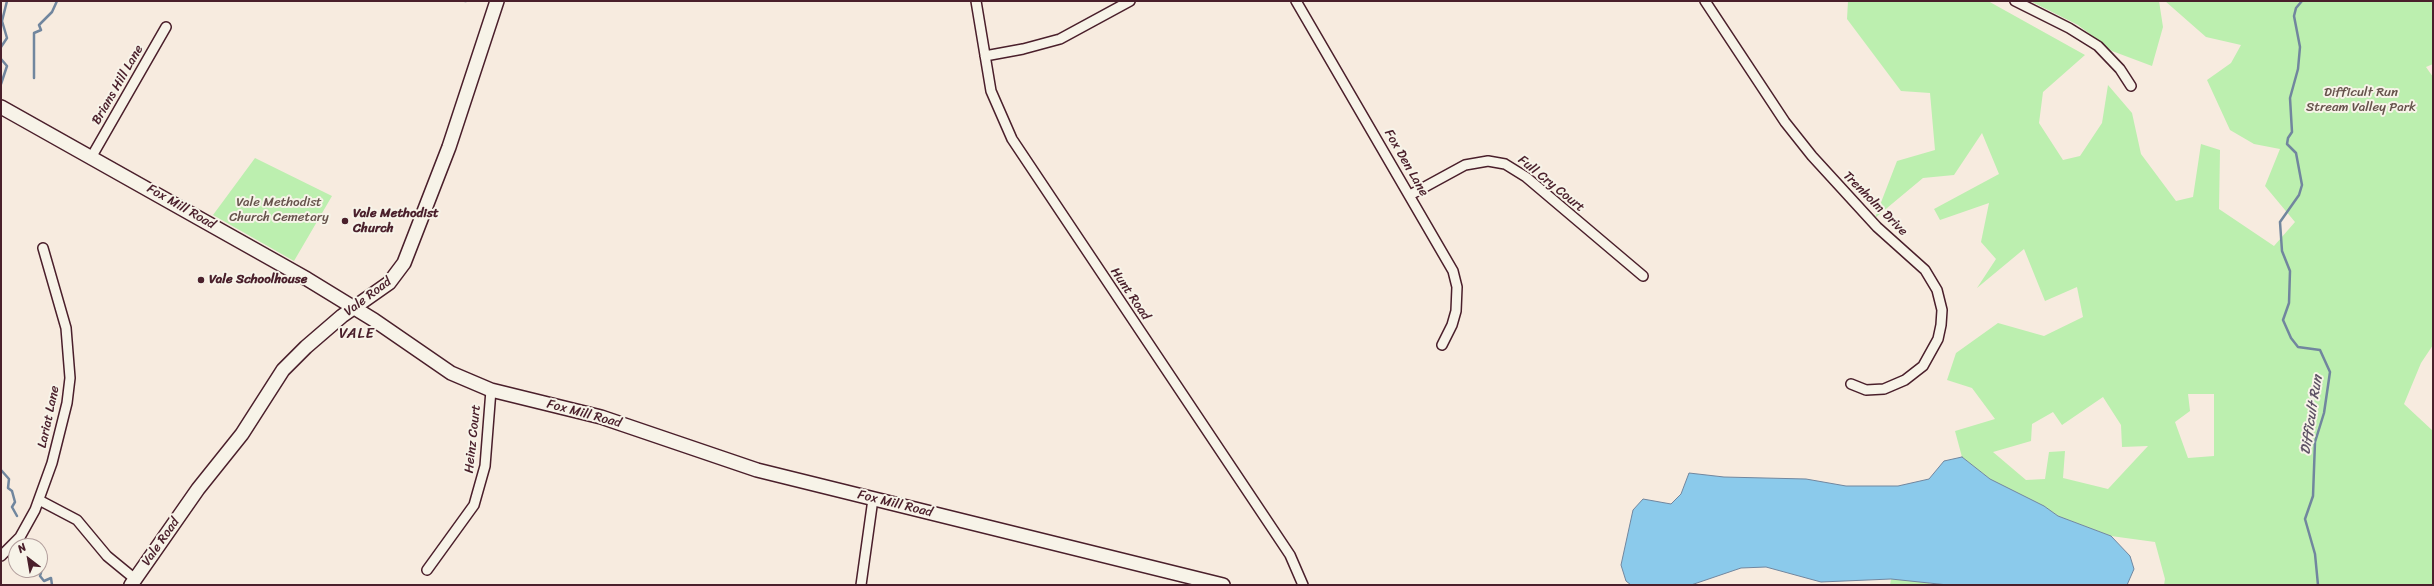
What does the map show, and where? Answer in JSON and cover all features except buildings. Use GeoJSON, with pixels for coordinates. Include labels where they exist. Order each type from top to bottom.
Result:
{"type":"FeatureCollection","features":[{"type":"Feature","properties":{"kind":"main road","name":"Vale Road"},"geometry":{"type":"LineString","coordinates":[[133,582],[198,489],[242,434],[283,370],[306,347],[353,307],[389,283],[397,274],[409,253],[449,147],[498,1]]}},
{"type":"Feature","properties":{"kind":"main road","name":"Fox Mill Road"},"geometry":{"type":"LineString","coordinates":[[1,107],[92,156],[353,307],[451,373],[491,390],[601,417],[757,470],[1223,585]]}},
{"type":"Feature","properties":{"kind":"street","name":"Hunt Road"},"geometry":{"type":"LineString","coordinates":[[976,1],[994,102],[1012,139],[1290,555],[1303,585]]}},
{"type":"Feature","properties":{"kind":"street"},"geometry":{"type":"LineString","coordinates":[[985,56],[1023,49],[1060,39],[1130,1]]}},
{"type":"Feature","properties":{"kind":"street","name":"Fox Den Lane"},"geometry":{"type":"LineString","coordinates":[[1296,1],[1450,264],[1456,279],[1456,311],[1452,325],[1442,345]]}},
{"type":"Feature","properties":{"kind":"street","name":"Trenholm Drive"},"geometry":{"type":"LineString","coordinates":[[1705,1],[1785,122],[1812,156],[1877,227],[1925,270],[1937,290],[1942,310],[1941,325],[1932,353],[1923,366],[1905,380],[1884,389],[1866,390],[1851,384]]}},
{"type":"Feature","properties":{"kind":"street"},"geometry":{"type":"LineString","coordinates":[[2015,1],[2069,28],[2098,46],[2120,69],[2131,86]]}},
{"type":"Feature","properties":{"kind":"street","name":"Brians Hill Lane"},"geometry":{"type":"LineString","coordinates":[[92,156],[166,27]]}},
{"type":"Feature","properties":{"kind":"street","name":"Full Cry Court"},"geometry":{"type":"LineString","coordinates":[[1410,195],[1465,165],[1488,161],[1505,164],[1526,177],[1643,276]]}},
{"type":"Feature","properties":{"kind":"street","name":"Lariat Lane"},"geometry":{"type":"LineString","coordinates":[[1,556],[20,537],[39,500],[64,423],[70,378],[66,328],[43,248]]}},
{"type":"Feature","properties":{"kind":"street","name":"Heinz Court"},"geometry":{"type":"LineString","coordinates":[[427,570],[474,505],[485,466],[491,390]]}},
{"type":"Feature","properties":{"kind":"street"},"geometry":{"type":"LineString","coordinates":[[861,585],[873,499]]}},
{"type":"Feature","properties":{"kind":"street"},"geometry":{"type":"LineString","coordinates":[[39,500],[77,520],[133,582]]}},
{"type":"Feature","properties":{"kind":"green space","name":"Difficult Run Stream Valley Park"},"geometry":{"type":"Polygon","coordinates":[[[1848,1],[1988,1],[2085,55],[2043,92],[2039,123],[2063,160],[2080,156],[2102,123],[2108,85],[2132,113],[2141,154],[2176,201],[2193,197],[2201,144],[2220,150],[2219,209],[2274,246],[2295,222],[2265,186],[2280,149],[2254,144],[2230,130],[2207,80],[2231,63],[2241,45],[2206,37],[2165,1],[2433,1],[2433,64],[2426,67],[2433,77],[2433,345],[2421,363],[2404,404],[2433,431],[2433,585],[2164,585],[2165,579],[2155,542],[2111,536],[2058,516],[2044,506],[1990,479],[1962,457],[1955,431],[1995,419],[1972,388],[1947,380],[1956,353],[1998,323],[2044,336],[2083,317],[2077,287],[2045,301],[2024,249],[1977,288],[1996,259],[1981,242],[1989,203],[1940,220],[1934,209],[1999,174],[1982,133],[1954,175],[1923,178],[1875,218],[1897,161],[1935,150],[1930,93],[1901,91],[1847,19],[1848,1]],[[2188,394],[2190,411],[2175,422],[2188,458],[2214,456],[2214,394],[2188,394]],[[2103,397],[2062,425],[2053,412],[2032,424],[2031,441],[1993,452],[2026,480],[2045,479],[2049,452],[2065,451],[2063,478],[2108,489],[2148,446],[2122,447],[2121,425],[2103,397]]]}},
{"type":"Feature","properties":{"kind":"green space"},"geometry":{"type":"Polygon","coordinates":[[[2030,1],[2159,1],[2163,27],[2152,66],[2112,51],[2078,25],[2030,1]]]}},
{"type":"Feature","properties":{"kind":"green space","name":"Vale Methodist Church Cemetary"},"geometry":{"type":"Polygon","coordinates":[[[255,158],[332,196],[294,261],[213,215],[255,158]]]}},
{"type":"Feature","properties":{"kind":"green space"},"geometry":{"type":"Polygon","coordinates":[[[1891,579],[1930,582],[1929,585],[1890,585],[1891,579]]]}},
{"type":"Feature","properties":{"kind":"water"},"geometry":{"type":"Polygon","coordinates":[[[1962,457],[1990,479],[2044,506],[2058,516],[2111,536],[2130,556],[2134,569],[2127,585],[1948,585],[1891,579],[1821,582],[1766,567],[1741,568],[1691,585],[1631,585],[1626,581],[1621,565],[1633,510],[1643,499],[1671,504],[1681,494],[1689,473],[1724,477],[1806,479],[1846,486],[1898,486],[1929,479],[1944,461],[1962,457]]]}},
{"type":"Feature","properties":{"kind":"waterway"},"geometry":{"type":"LineString","coordinates":[[1,47],[7,38],[2,21],[7,1]]}},
{"type":"Feature","properties":{"kind":"waterway"},"geometry":{"type":"LineString","coordinates":[[34,78],[34,33],[41,30],[39,25],[52,12],[57,1]]}},
{"type":"Feature","properties":{"kind":"waterway","name":"Difficult Run"},"geometry":{"type":"LineString","coordinates":[[2302,1],[2296,8],[2294,16],[2300,47],[2298,69],[2290,98],[2292,132],[2288,138],[2287,144],[2296,153],[2302,185],[2299,195],[2280,222],[2282,251],[2290,271],[2289,303],[2283,320],[2291,338],[2298,347],[2320,350],[2330,372],[2324,413],[2315,442],[2313,496],[2305,519],[2315,554],[2318,585]]}},
{"type":"Feature","properties":{"kind":"waterway"},"geometry":{"type":"LineString","coordinates":[[1,59],[7,66],[1,84]]}},
{"type":"Feature","properties":{"kind":"waterway"},"geometry":{"type":"LineString","coordinates":[[1,470],[9,479],[8,488],[12,491],[15,502],[12,507],[17,516]]}},
{"type":"Feature","properties":{"kind":"waterway"},"geometry":{"type":"LineString","coordinates":[[42,578],[44,581],[51,578],[52,585]]}},
{"type":"Feature","properties":{"kind":"place","name":"Vale Methodist Church"},"geometry":{"type":"Point","coordinates":[345,221]}},
{"type":"Feature","properties":{"kind":"place","name":"Vale Schoolhouse"},"geometry":{"type":"Point","coordinates":[201,280]}},
{"type":"Feature","properties":{"kind":"district","name":"VALE"},"geometry":{"type":"Point","coordinates":[357,334]}}]}
